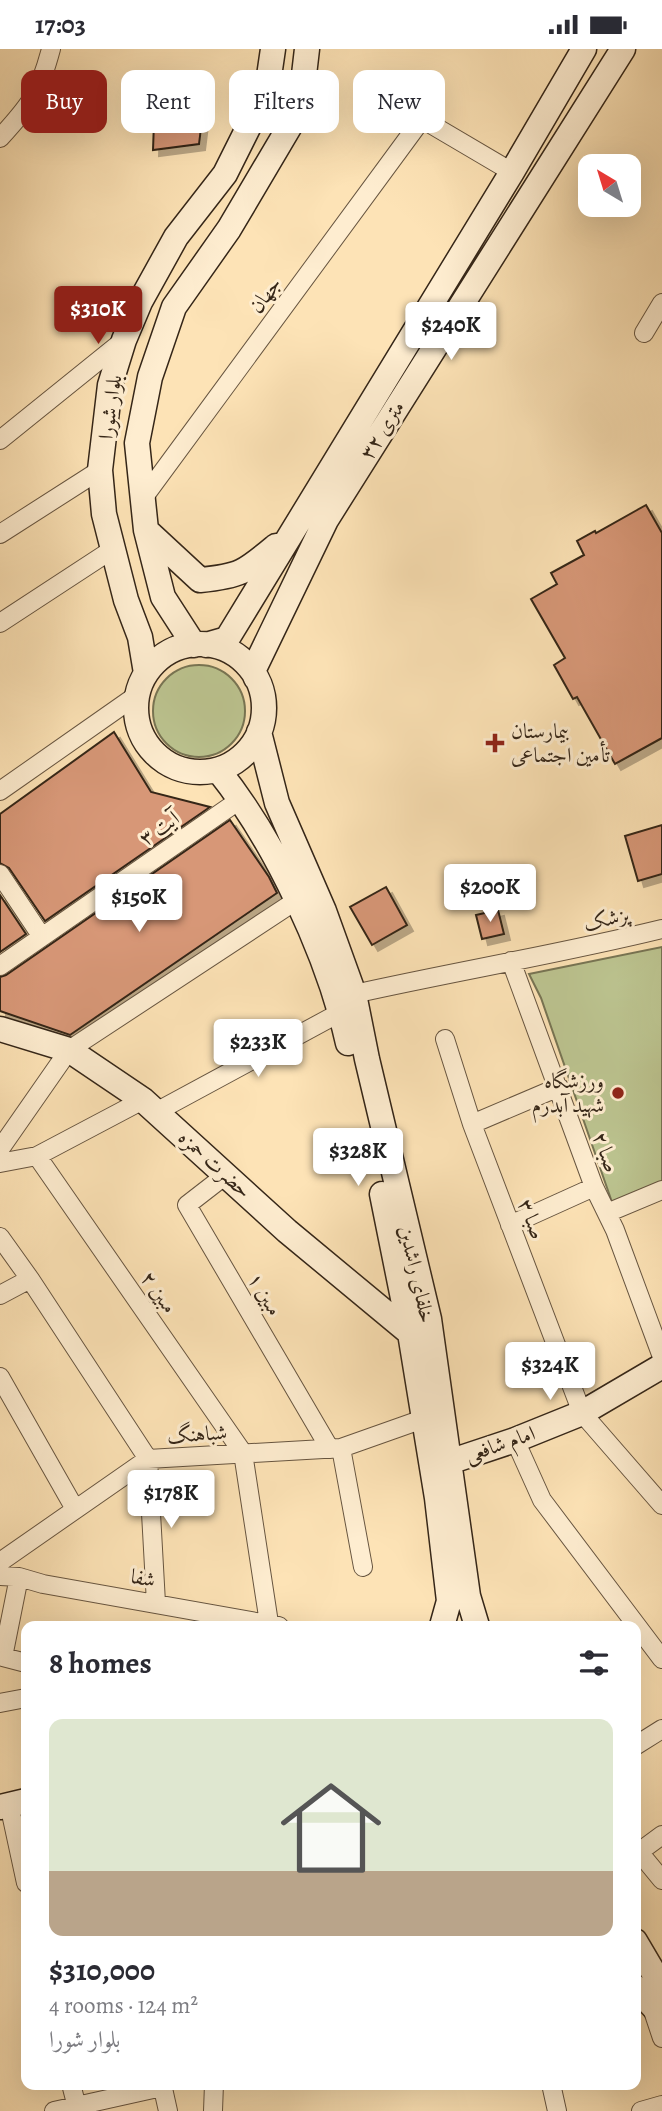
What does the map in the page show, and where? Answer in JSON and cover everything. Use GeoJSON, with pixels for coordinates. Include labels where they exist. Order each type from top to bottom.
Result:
{"type":"FeatureCollection","features":[{"type":"Feature","properties":{"kind":"main road","name":"بلوار شورا"},"geometry":{"type":"LineString","coordinates":[[142,684],[140,636],[126,600],[104,514],[100,470],[110,385],[124,340],[140,302],[176,237],[225,174],[268,90],[273,49]]}},
{"type":"Feature","properties":{"kind":"main road","name":"بلوار شورا"},"geometry":{"type":"LineString","coordinates":[[200,645],[163,597],[146,530],[137,443],[150,377],[174,307],[229,229],[300,109],[307,49]]}},
{"type":"Feature","properties":{"kind":"main road","name":"۳۲ متری"},"geometry":{"type":"LineString","coordinates":[[256,678],[253,671],[326,520],[440,313],[512,171],[584,49]]}},
{"type":"Feature","properties":{"kind":"main road","name":"۳۲ متری"},"geometry":{"type":"LineString","coordinates":[[200,645],[227,639],[440,313],[623,49]]}},
{"type":"Feature","properties":{"kind":"main road"},"geometry":{"type":"LineString","coordinates":[[146,530],[200,580],[227,577],[246,571],[296,530]]}},
{"type":"Feature","properties":{"kind":"main road"},"geometry":{"type":"LineString","coordinates":[[200,645],[226,650],[244,662],[256,678],[264,705],[259,732],[251,747],[239,759],[218,770],[185,771],[167,764],[152,751],[141,734],[136,715],[142,684],[159,659],[176,649],[200,645]]}},
{"type":"Feature","properties":{"kind":"main road","name":"خلفای راشدین"},"geometry":{"type":"LineString","coordinates":[[259,732],[277,803],[324,911],[348,1003],[367,1059],[429,1319],[468,1596],[476,1621]]}},
{"type":"Feature","properties":{"kind":"main road","name":"خلفای راشدین"},"geometry":{"type":"LineString","coordinates":[[218,770],[241,799],[297,900],[348,1003],[410,1333],[437,1498],[449,1601],[443,1621]]}},
{"type":"Feature","properties":{"kind":"main road","name":"حضرت حمزه"},"geometry":{"type":"LineString","coordinates":[[0,1029],[69,1050],[150,1106],[287,1231],[410,1333]]}},
{"type":"Feature","properties":{"kind":"main road","name":"امام شافعی"},"geometry":{"type":"LineString","coordinates":[[449,1462],[515,1440],[582,1413],[662,1366]]}},
{"type":"Feature","properties":{"kind":"main road"},"geometry":{"type":"LineString","coordinates":[[646,1948],[659,2004]]}},
{"type":"Feature","properties":{"kind":"main road"},"geometry":{"type":"LineString","coordinates":[[641,1991],[659,2004]]}},
{"type":"Feature","properties":{"kind":"street"},"geometry":{"type":"LineString","coordinates":[[0,138],[29,106],[41,84],[51,49]]}},
{"type":"Feature","properties":{"kind":"street","name":"جهان"},"geometry":{"type":"LineString","coordinates":[[144,497],[422,119],[512,171]]}},
{"type":"Feature","properties":{"kind":"street"},"geometry":{"type":"LineString","coordinates":[[644,333],[662,303]]}},
{"type":"Feature","properties":{"kind":"street"},"geometry":{"type":"LineString","coordinates":[[3,431],[124,340]]}},
{"type":"Feature","properties":{"kind":"street"},"geometry":{"type":"LineString","coordinates":[[0,534],[100,470]]}},
{"type":"Feature","properties":{"kind":"street"},"geometry":{"type":"LineString","coordinates":[[0,623],[113,549]]}},
{"type":"Feature","properties":{"kind":"street"},"geometry":{"type":"LineString","coordinates":[[0,791],[142,684]]}},
{"type":"Feature","properties":{"kind":"street","name":"آیت ۳"},"geometry":{"type":"LineString","coordinates":[[0,966],[241,799]]}},
{"type":"Feature","properties":{"kind":"street"},"geometry":{"type":"LineString","coordinates":[[0,874],[42,937]]}},
{"type":"Feature","properties":{"kind":"street"},"geometry":{"type":"LineString","coordinates":[[0,1149],[69,1050],[297,900]]}},
{"type":"Feature","properties":{"kind":"street","name":"پزشک"},"geometry":{"type":"LineString","coordinates":[[0,1163],[37,1156],[150,1106],[348,1003],[511,961],[558,954],[662,929]]}},
{"type":"Feature","properties":{"kind":"street","name":"صبا ۲"},"geometry":{"type":"LineString","coordinates":[[511,961],[594,1187],[607,1213],[662,1357]]}},
{"type":"Feature","properties":{"kind":"street","name":"صبا ۳"},"geometry":{"type":"LineString","coordinates":[[445,1039],[472,1124],[582,1413]]}},
{"type":"Feature","properties":{"kind":"street"},"geometry":{"type":"LineString","coordinates":[[472,1124],[559,1087]]}},
{"type":"Feature","properties":{"kind":"street","name":"مبین ۲"},"geometry":{"type":"LineString","coordinates":[[37,1156],[243,1453]]}},
{"type":"Feature","properties":{"kind":"street","name":"مبین ۱"},"geometry":{"type":"LineString","coordinates":[[227,1174],[187,1205],[336,1448]]}},
{"type":"Feature","properties":{"kind":"street"},"geometry":{"type":"LineString","coordinates":[[510,1225],[594,1187]]}},
{"type":"Feature","properties":{"kind":"street"},"geometry":{"type":"LineString","coordinates":[[607,1213],[662,1190]]}},
{"type":"Feature","properties":{"kind":"street"},"geometry":{"type":"LineString","coordinates":[[0,1237],[148,1459],[156,1603]]}},
{"type":"Feature","properties":{"kind":"street"},"geometry":{"type":"LineString","coordinates":[[0,1295],[30,1279]]}},
{"type":"Feature","properties":{"kind":"street"},"geometry":{"type":"LineString","coordinates":[[0,1377],[75,1509]]}},
{"type":"Feature","properties":{"kind":"street"},"geometry":{"type":"LineString","coordinates":[[582,1413],[662,1505]]}},
{"type":"Feature","properties":{"kind":"street","name":"شباهنگ"},"geometry":{"type":"LineString","coordinates":[[0,1562],[148,1459],[336,1448],[423,1419]]}},
{"type":"Feature","properties":{"kind":"street"},"geometry":{"type":"LineString","coordinates":[[515,1440],[542,1500],[633,1621]]}},
{"type":"Feature","properties":{"kind":"street"},"geometry":{"type":"LineString","coordinates":[[336,1448],[363,1567]]}},
{"type":"Feature","properties":{"kind":"street"},"geometry":{"type":"LineString","coordinates":[[243,1453],[273,1621]]}},
{"type":"Feature","properties":{"kind":"street","name":"شفا"},"geometry":{"type":"LineString","coordinates":[[0,1576],[19,1577],[43,1584],[253,1621]]}},
{"type":"Feature","properties":{"kind":"street"},"geometry":{"type":"LineString","coordinates":[[19,1577],[3,1657],[21,1662]]}},
{"type":"Feature","properties":{"kind":"street"},"geometry":{"type":"LineString","coordinates":[[641,1631],[662,1659]]}},
{"type":"Feature","properties":{"kind":"street"},"geometry":{"type":"LineString","coordinates":[[0,1703],[21,1699]]}},
{"type":"Feature","properties":{"kind":"street"},"geometry":{"type":"LineString","coordinates":[[641,1742],[662,1729]]}},
{"type":"Feature","properties":{"kind":"street"},"geometry":{"type":"LineString","coordinates":[[12,1804],[21,1855]]}},
{"type":"Feature","properties":{"kind":"street"},"geometry":{"type":"LineString","coordinates":[[641,1851],[662,1835]]}},
{"type":"Feature","properties":{"kind":"street"},"geometry":{"type":"LineString","coordinates":[[641,1854],[662,1879]]}},
{"type":"Feature","properties":{"kind":"street"},"geometry":{"type":"LineString","coordinates":[[659,2004],[662,2038]]}},
{"type":"Feature","properties":{"kind":"street"},"geometry":{"type":"LineString","coordinates":[[72,2090],[77,2108]]}},
{"type":"Feature","properties":{"kind":"street"},"geometry":{"type":"LineString","coordinates":[[54,2111],[77,2108],[144,2090]]}},
{"type":"Feature","properties":{"kind":"street"},"geometry":{"type":"LineString","coordinates":[[163,2090],[169,2111]]}},
{"type":"Feature","properties":{"kind":"street"},"geometry":{"type":"LineString","coordinates":[[213,2111],[214,2090]]}},
{"type":"Feature","properties":{"kind":"street"},"geometry":{"type":"LineString","coordinates":[[552,2090],[557,2111]]}},
{"type":"Feature","properties":{"kind":"street"},"geometry":{"type":"LineString","coordinates":[[641,2111],[662,2105]]}},
{"type":"Feature","properties":{"kind":"green space"},"geometry":{"type":"Polygon","coordinates":[[[199,665],[216,669],[231,679],[241,694],[245,711],[241,728],[231,743],[216,753],[199,757],[182,753],[167,743],[157,728],[153,711],[157,694],[167,679],[182,669],[199,665]]]}},
{"type":"Feature","properties":{"kind":"green space","name":"ورزشگاه شهید آبدرم"},"geometry":{"type":"Polygon","coordinates":[[[662,947],[662,1187],[613,1205],[541,998],[529,974],[662,947]]]}},
{"type":"Feature","properties":{"kind":"building"},"geometry":{"type":"Polygon","coordinates":[[[154,133],[200,133],[199,144],[153,150],[154,133]]]}},
{"type":"Feature","properties":{"kind":"building"},"geometry":{"type":"Polygon","coordinates":[[[646,505],[662,533],[662,738],[615,764],[577,697],[573,699],[554,665],[565,658],[531,599],[557,584],[551,573],[584,555],[577,541],[646,505]]]}},
{"type":"Feature","properties":{"kind":"building"},"geometry":{"type":"Polygon","coordinates":[[[114,732],[151,792],[210,807],[45,921],[9,868],[0,863],[0,814],[114,732]]]}},
{"type":"Feature","properties":{"kind":"building"},"geometry":{"type":"Polygon","coordinates":[[[230,820],[277,893],[70,1035],[0,1011],[0,977],[230,820]]]}},
{"type":"Feature","properties":{"kind":"building"},"geometry":{"type":"Polygon","coordinates":[[[662,825],[662,874],[638,881],[625,836],[662,825]]]}},
{"type":"Feature","properties":{"kind":"building"},"geometry":{"type":"Polygon","coordinates":[[[386,887],[407,925],[372,945],[350,907],[386,887]]]}},
{"type":"Feature","properties":{"kind":"building"},"geometry":{"type":"Polygon","coordinates":[[[0,895],[26,934],[0,952],[0,895]]]}},
{"type":"Feature","properties":{"kind":"building"},"geometry":{"type":"Polygon","coordinates":[[[498,910],[504,934],[482,939],[476,915],[498,910]]]}},
{"type":"Feature","properties":{"kind":"place","name":"بیمارستان تأمین اجتماعی"},"geometry":{"type":"Point","coordinates":[495,743]}},
{"type":"Feature","properties":{"kind":"place","name":"ورزشگاه شهید آبدرم"},"geometry":{"type":"Point","coordinates":[618,1093]}}]}
